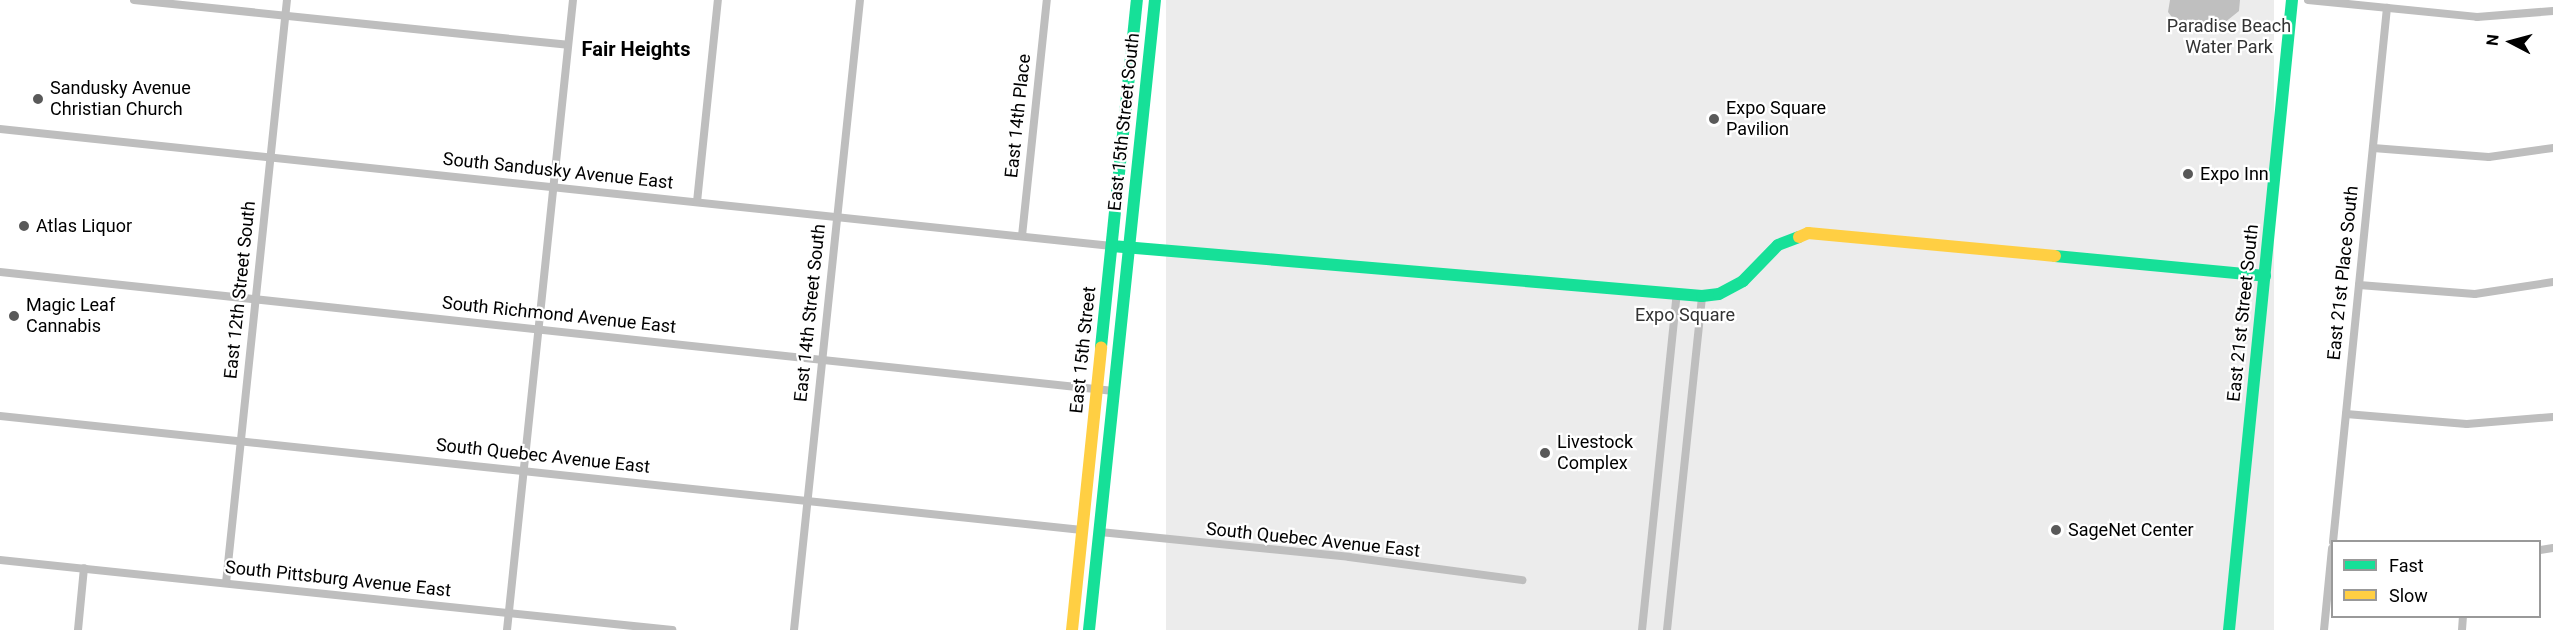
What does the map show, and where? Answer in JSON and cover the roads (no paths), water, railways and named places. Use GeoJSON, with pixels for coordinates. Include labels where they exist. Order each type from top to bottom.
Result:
{"type":"FeatureCollection","features":[{"type":"Feature","properties":{"kind":"main road","name":"East 15th Street South"},"geometry":{"type":"LineString","coordinates":[[1112,246],[1137,0]]}},
{"type":"Feature","properties":{"kind":"main road","name":"East 15th Street South"},"geometry":{"type":"LineString","coordinates":[[1129,247],[1155,0]]}},
{"type":"Feature","properties":{"kind":"main road","name":"East 21st Street South"},"geometry":{"type":"LineString","coordinates":[[2229,630],[2292,0]]}},
{"type":"Feature","properties":{"kind":"main road"},"geometry":{"type":"LineString","coordinates":[[1112,246],[1702,296],[1719,294],[1743,281],[1778,245],[1808,233],[2265,276]]}},
{"type":"Feature","properties":{"kind":"main road","name":"East 15th Street"},"geometry":{"type":"LineString","coordinates":[[1082,530],[1112,246]]}},
{"type":"Feature","properties":{"kind":"main road","name":"East 15th Street"},"geometry":{"type":"LineString","coordinates":[[1114,391],[1129,247]]}},
{"type":"Feature","properties":{"kind":"main road"},"geometry":{"type":"LineString","coordinates":[[1089,630],[1114,391]]}},
{"type":"Feature","properties":{"kind":"main road"},"geometry":{"type":"LineString","coordinates":[[1072,630],[1082,530],[1100,532]]}},
{"type":"Feature","properties":{"kind":"street"},"geometry":{"type":"LineString","coordinates":[[134,0],[568,45]]}},
{"type":"Feature","properties":{"kind":"street","name":"East 12th Street South"},"geometry":{"type":"LineString","coordinates":[[226,583],[287,0]]}},
{"type":"Feature","properties":{"kind":"street"},"geometry":{"type":"LineString","coordinates":[[507,630],[573,0]]}},
{"type":"Feature","properties":{"kind":"street"},"geometry":{"type":"LineString","coordinates":[[697,202],[718,0]]}},
{"type":"Feature","properties":{"kind":"street","name":"East 14th Street South"},"geometry":{"type":"LineString","coordinates":[[794,630],[860,0]]}},
{"type":"Feature","properties":{"kind":"street","name":"East 14th Place"},"geometry":{"type":"LineString","coordinates":[[1022,236],[1047,0]]}},
{"type":"Feature","properties":{"kind":"street"},"geometry":{"type":"LineString","coordinates":[[2308,0],[2497,17],[2553,11]]}},
{"type":"Feature","properties":{"kind":"street","name":"East 21st Place South"},"geometry":{"type":"LineString","coordinates":[[2333,540],[2387,8]]}},
{"type":"Feature","properties":{"kind":"street","name":"South Sandusky Avenue East"},"geometry":{"type":"LineString","coordinates":[[0,129],[1112,246]]}},
{"type":"Feature","properties":{"kind":"street"},"geometry":{"type":"LineString","coordinates":[[2373,148],[2489,157],[2553,148]]}},
{"type":"Feature","properties":{"kind":"street","name":"South Richmond Avenue East"},"geometry":{"type":"LineString","coordinates":[[0,272],[1114,391]]}},
{"type":"Feature","properties":{"kind":"street"},"geometry":{"type":"LineString","coordinates":[[2359,285],[2475,294],[2553,282]]}},
{"type":"Feature","properties":{"kind":"street"},"geometry":{"type":"LineString","coordinates":[[1642,630],[1677,294]]}},
{"type":"Feature","properties":{"kind":"street"},"geometry":{"type":"LineString","coordinates":[[1667,630],[1702,296]]}},
{"type":"Feature","properties":{"kind":"street"},"geometry":{"type":"LineString","coordinates":[[2346,414],[2467,424],[2553,417]]}},
{"type":"Feature","properties":{"kind":"street","name":"South Quebec Avenue East"},"geometry":{"type":"LineString","coordinates":[[0,416],[1082,530]]}},
{"type":"Feature","properties":{"kind":"street","name":"South Quebec Avenue East"},"geometry":{"type":"LineString","coordinates":[[1100,532],[1349,557],[1522,580]]}},
{"type":"Feature","properties":{"kind":"street","name":"South Pittsburg Avenue East"},"geometry":{"type":"LineString","coordinates":[[0,560],[672,630]]}},
{"type":"Feature","properties":{"kind":"street"},"geometry":{"type":"LineString","coordinates":[[2325,630],[2331,560]]}},
{"type":"Feature","properties":{"kind":"street"},"geometry":{"type":"LineString","coordinates":[[78,630],[84,568]]}},
{"type":"Feature","properties":{"kind":"place","name":"Sandusky Avenue Christian Church"},"geometry":{"type":"Point","coordinates":[38,99]}},
{"type":"Feature","properties":{"kind":"place","name":"Expo Square Pavilion"},"geometry":{"type":"Point","coordinates":[1714,119]}},
{"type":"Feature","properties":{"kind":"place","name":"Expo Inn"},"geometry":{"type":"Point","coordinates":[2188,174]}},
{"type":"Feature","properties":{"kind":"place","name":"Atlas Liquor"},"geometry":{"type":"Point","coordinates":[24,226]}},
{"type":"Feature","properties":{"kind":"place","name":"Magic Leaf Cannabis"},"geometry":{"type":"Point","coordinates":[14,316]}},
{"type":"Feature","properties":{"kind":"place","name":"Livestock Complex"},"geometry":{"type":"Point","coordinates":[1545,453]}},
{"type":"Feature","properties":{"kind":"place","name":"SageNet Center"},"geometry":{"type":"Point","coordinates":[2056,530]}},
{"type":"Feature","properties":{"kind":"district","name":"Fair Heights"},"geometry":{"type":"Point","coordinates":[636,49]}},
{"type":"Feature","properties":{"kind":"park label","name":"Paradise Beach Water Park"},"geometry":{"type":"Point","coordinates":[2229,37]}},
{"type":"Feature","properties":{"kind":"park label","name":"Expo Square"},"geometry":{"type":"Point","coordinates":[1685,315]}}]}
